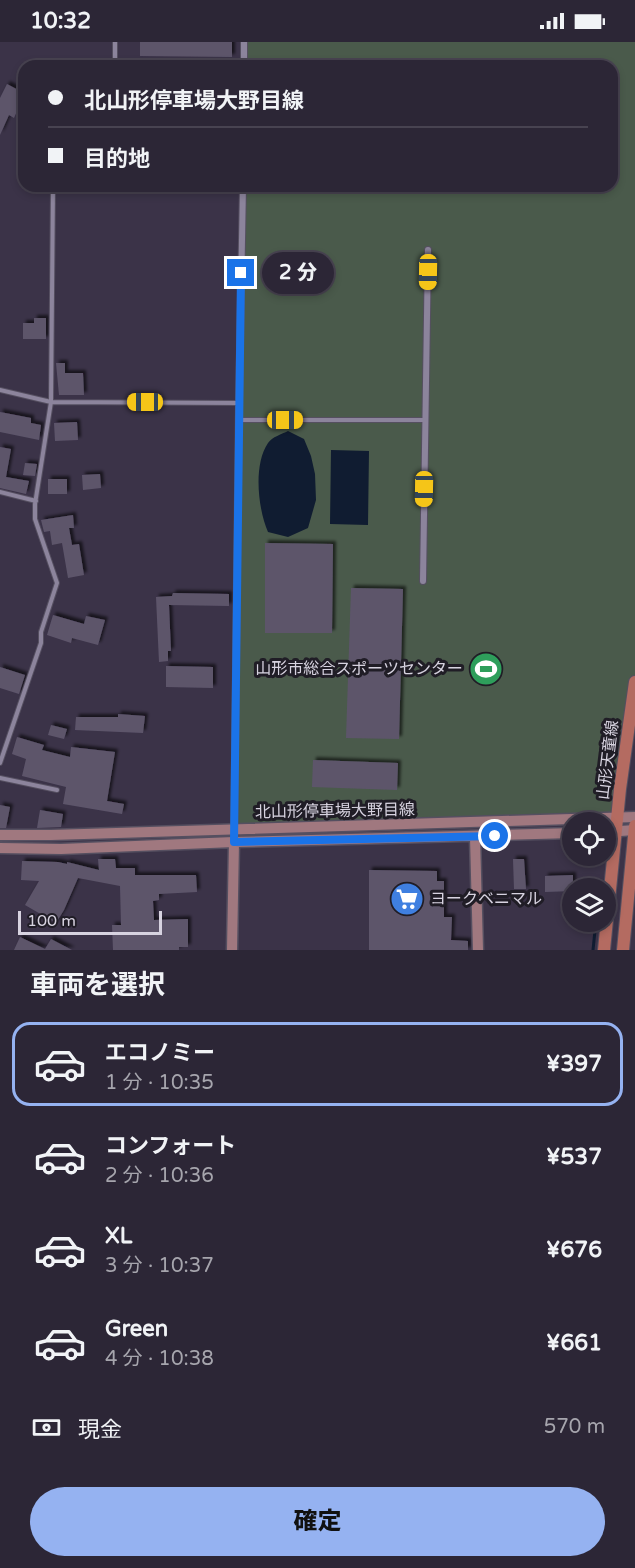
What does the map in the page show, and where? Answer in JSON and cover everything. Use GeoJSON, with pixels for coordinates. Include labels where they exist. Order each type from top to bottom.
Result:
{"type":"FeatureCollection","features":[{"type":"Feature","properties":{"kind":"main road","name":"山形天童線"},"geometry":{"type":"LineString","coordinates":[[616,821],[635,682]]}},
{"type":"Feature","properties":{"kind":"main road","name":"北山形停車場大野目線"},"geometry":{"type":"LineString","coordinates":[[0,835],[635,817]]}},
{"type":"Feature","properties":{"kind":"main road"},"geometry":{"type":"LineString","coordinates":[[616,831],[635,828],[632,888],[623,950]]}},
{"type":"Feature","properties":{"kind":"main road","name":"北山形停車場大野目線"},"geometry":{"type":"LineString","coordinates":[[0,848],[61,849],[562,833]]}},
{"type":"Feature","properties":{"kind":"main road"},"geometry":{"type":"LineString","coordinates":[[475,837],[478,950]]}},
{"type":"Feature","properties":{"kind":"main road"},"geometry":{"type":"LineString","coordinates":[[232,950],[234,842]]}},
{"type":"Feature","properties":{"kind":"main road","name":"山形天童線"},"geometry":{"type":"LineString","coordinates":[[604,950],[609,866]]}},
{"type":"Feature","properties":{"kind":"street"},"geometry":{"type":"LineString","coordinates":[[244,42],[244,60]]}},
{"type":"Feature","properties":{"kind":"street"},"geometry":{"type":"LineString","coordinates":[[234,842],[238,403],[243,192]]}},
{"type":"Feature","properties":{"kind":"street"},"geometry":{"type":"LineString","coordinates":[[423,581],[429,250]]}},
{"type":"Feature","properties":{"kind":"lane"},"geometry":{"type":"LineString","coordinates":[[115,42],[115,60]]}},
{"type":"Feature","properties":{"kind":"lane"},"geometry":{"type":"LineString","coordinates":[[0,763],[41,643],[41,633],[57,583],[35,519],[51,402],[53,192]]}},
{"type":"Feature","properties":{"kind":"lane"},"geometry":{"type":"LineString","coordinates":[[0,390],[51,402],[238,403]]}},
{"type":"Feature","properties":{"kind":"lane"},"geometry":{"type":"LineString","coordinates":[[238,420],[426,420]]}},
{"type":"Feature","properties":{"kind":"lane"},"geometry":{"type":"LineString","coordinates":[[0,492],[36,501]]}},
{"type":"Feature","properties":{"kind":"lane"},"geometry":{"type":"LineString","coordinates":[[0,778],[57,790]]}},
{"type":"Feature","properties":{"kind":"green space","name":"山形市総合スポーツセンター"},"geometry":{"type":"Polygon","coordinates":[[[244,42],[635,42],[635,682],[618,817],[616,817],[616,812],[562,812],[562,819],[234,828],[243,192],[618,192],[618,60],[244,60],[244,42]]]}},
{"type":"Feature","properties":{"kind":"water"},"geometry":{"type":"Polygon","coordinates":[[[288,431],[304,439],[311,456],[315,474],[316,500],[308,528],[288,537],[268,532],[260,500],[259,475],[263,452],[268,443],[288,431]]]}},
{"type":"Feature","properties":{"kind":"water"},"geometry":{"type":"Polygon","coordinates":[[[331,450],[369,451],[368,525],[330,524],[331,450]]]}},
{"type":"Feature","properties":{"kind":"building"},"geometry":{"type":"Polygon","coordinates":[[[140,42],[232,42],[232,57],[140,56],[140,42]]]}},
{"type":"Feature","properties":{"kind":"building"},"geometry":{"type":"Polygon","coordinates":[[[7,84],[18,90],[18,109],[14,118],[9,115],[0,135],[0,98],[7,84]]]}},
{"type":"Feature","properties":{"kind":"building"},"geometry":{"type":"Polygon","coordinates":[[[34,318],[46,318],[46,339],[23,339],[23,323],[34,323],[34,318]]]}},
{"type":"Feature","properties":{"kind":"building"},"geometry":{"type":"Polygon","coordinates":[[[56,363],[65,363],[65,373],[83,373],[84,395],[59,395],[56,363]]]}},
{"type":"Feature","properties":{"kind":"building"},"geometry":{"type":"Polygon","coordinates":[[[0,412],[31,418],[31,423],[41,425],[39,440],[0,432],[0,412]]]}},
{"type":"Feature","properties":{"kind":"building"},"geometry":{"type":"Polygon","coordinates":[[[77,422],[78,440],[55,441],[54,423],[77,422]]]}},
{"type":"Feature","properties":{"kind":"building"},"geometry":{"type":"Polygon","coordinates":[[[0,447],[11,449],[6,477],[29,481],[26,494],[0,488],[0,447]]]}},
{"type":"Feature","properties":{"kind":"building"},"geometry":{"type":"Polygon","coordinates":[[[25,463],[37,464],[35,476],[23,475],[25,463]]]}},
{"type":"Feature","properties":{"kind":"building"},"geometry":{"type":"Polygon","coordinates":[[[100,474],[101,488],[83,490],[82,475],[100,474]]]}},
{"type":"Feature","properties":{"kind":"building"},"geometry":{"type":"Polygon","coordinates":[[[48,479],[67,479],[67,494],[48,494],[48,479]]]}},
{"type":"Feature","properties":{"kind":"building"},"geometry":{"type":"Polygon","coordinates":[[[73,515],[74,528],[69,528],[72,545],[79,544],[84,575],[68,578],[62,543],[52,545],[50,531],[44,532],[41,520],[73,515]]]}},
{"type":"Feature","properties":{"kind":"building"},"geometry":{"type":"Polygon","coordinates":[[[265,543],[333,544],[332,633],[265,633],[265,543]]]}},
{"type":"Feature","properties":{"kind":"building"},"geometry":{"type":"Polygon","coordinates":[[[351,588],[403,589],[399,739],[346,738],[351,588]]]}},
{"type":"Feature","properties":{"kind":"building"},"geometry":{"type":"Polygon","coordinates":[[[173,593],[229,594],[229,606],[169,605],[171,651],[168,651],[168,661],[159,662],[156,597],[172,596],[173,593]]]}},
{"type":"Feature","properties":{"kind":"building"},"geometry":{"type":"Polygon","coordinates":[[[53,615],[84,624],[86,616],[105,620],[98,645],[72,638],[71,643],[47,635],[53,615]]]}},
{"type":"Feature","properties":{"kind":"building"},"geometry":{"type":"Polygon","coordinates":[[[166,666],[213,667],[213,688],[166,687],[166,666]]]}},
{"type":"Feature","properties":{"kind":"building"},"geometry":{"type":"Polygon","coordinates":[[[0,667],[25,675],[19,694],[0,688],[0,667]]]}},
{"type":"Feature","properties":{"kind":"building"},"geometry":{"type":"Polygon","coordinates":[[[118,714],[145,716],[143,733],[75,730],[76,717],[118,717],[118,714]]]}},
{"type":"Feature","properties":{"kind":"building"},"geometry":{"type":"Polygon","coordinates":[[[51,725],[67,729],[64,739],[48,735],[51,725]]]}},
{"type":"Feature","properties":{"kind":"building"},"geometry":{"type":"Polygon","coordinates":[[[17,737],[44,745],[42,750],[70,757],[71,747],[115,752],[107,801],[124,804],[122,814],[63,804],[66,787],[22,776],[26,759],[12,754],[17,737]]]}},
{"type":"Feature","properties":{"kind":"building"},"geometry":{"type":"Polygon","coordinates":[[[313,760],[398,763],[397,790],[312,787],[313,760]]]}},
{"type":"Feature","properties":{"kind":"building"},"geometry":{"type":"Polygon","coordinates":[[[0,805],[10,807],[6,828],[0,828],[0,805]]]}},
{"type":"Feature","properties":{"kind":"building"},"geometry":{"type":"Polygon","coordinates":[[[40,810],[63,814],[61,827],[37,828],[40,810]]]}},
{"type":"Feature","properties":{"kind":"building"},"geometry":{"type":"Polygon","coordinates":[[[98,859],[115,859],[116,868],[135,868],[135,875],[196,875],[197,892],[159,894],[159,900],[153,901],[154,920],[188,919],[188,947],[179,947],[179,950],[113,950],[112,925],[121,925],[120,886],[78,878],[56,923],[25,905],[39,881],[21,880],[22,861],[67,864],[67,862],[99,870],[98,859]]]}},
{"type":"Feature","properties":{"kind":"building"},"geometry":{"type":"Polygon","coordinates":[[[513,859],[524,859],[526,889],[514,889],[513,859]]]}},
{"type":"Feature","properties":{"kind":"building","name":"ヨークベニマル"},"geometry":{"type":"Polygon","coordinates":[[[369,870],[437,871],[437,881],[444,881],[444,917],[452,917],[451,940],[468,941],[468,950],[369,950],[369,870]]]}},
{"type":"Feature","properties":{"kind":"building"},"geometry":{"type":"Polygon","coordinates":[[[573,875],[573,878],[562,878],[562,891],[545,892],[545,876],[573,875]]]}},
{"type":"Feature","properties":{"kind":"building"},"geometry":{"type":"Polygon","coordinates":[[[20,937],[45,949],[51,939],[72,950],[14,950],[20,937]]]}},
{"type":"Feature","properties":{"kind":"waterway"},"geometry":{"type":"LineString","coordinates":[[593,950],[595,932]]}},
{"type":"Feature","properties":{"kind":"place","name":"山形市総合スポーツセンター"},"geometry":{"type":"Point","coordinates":[486,669]}},
{"type":"Feature","properties":{"kind":"place","name":"ヨークベニマル"},"geometry":{"type":"Point","coordinates":[407,899]}},
{"type":"Feature","properties":{"kind":"route"},"geometry":{"type":"LineString","coordinates":[[241,273],[234,842],[495,836]]}}]}
